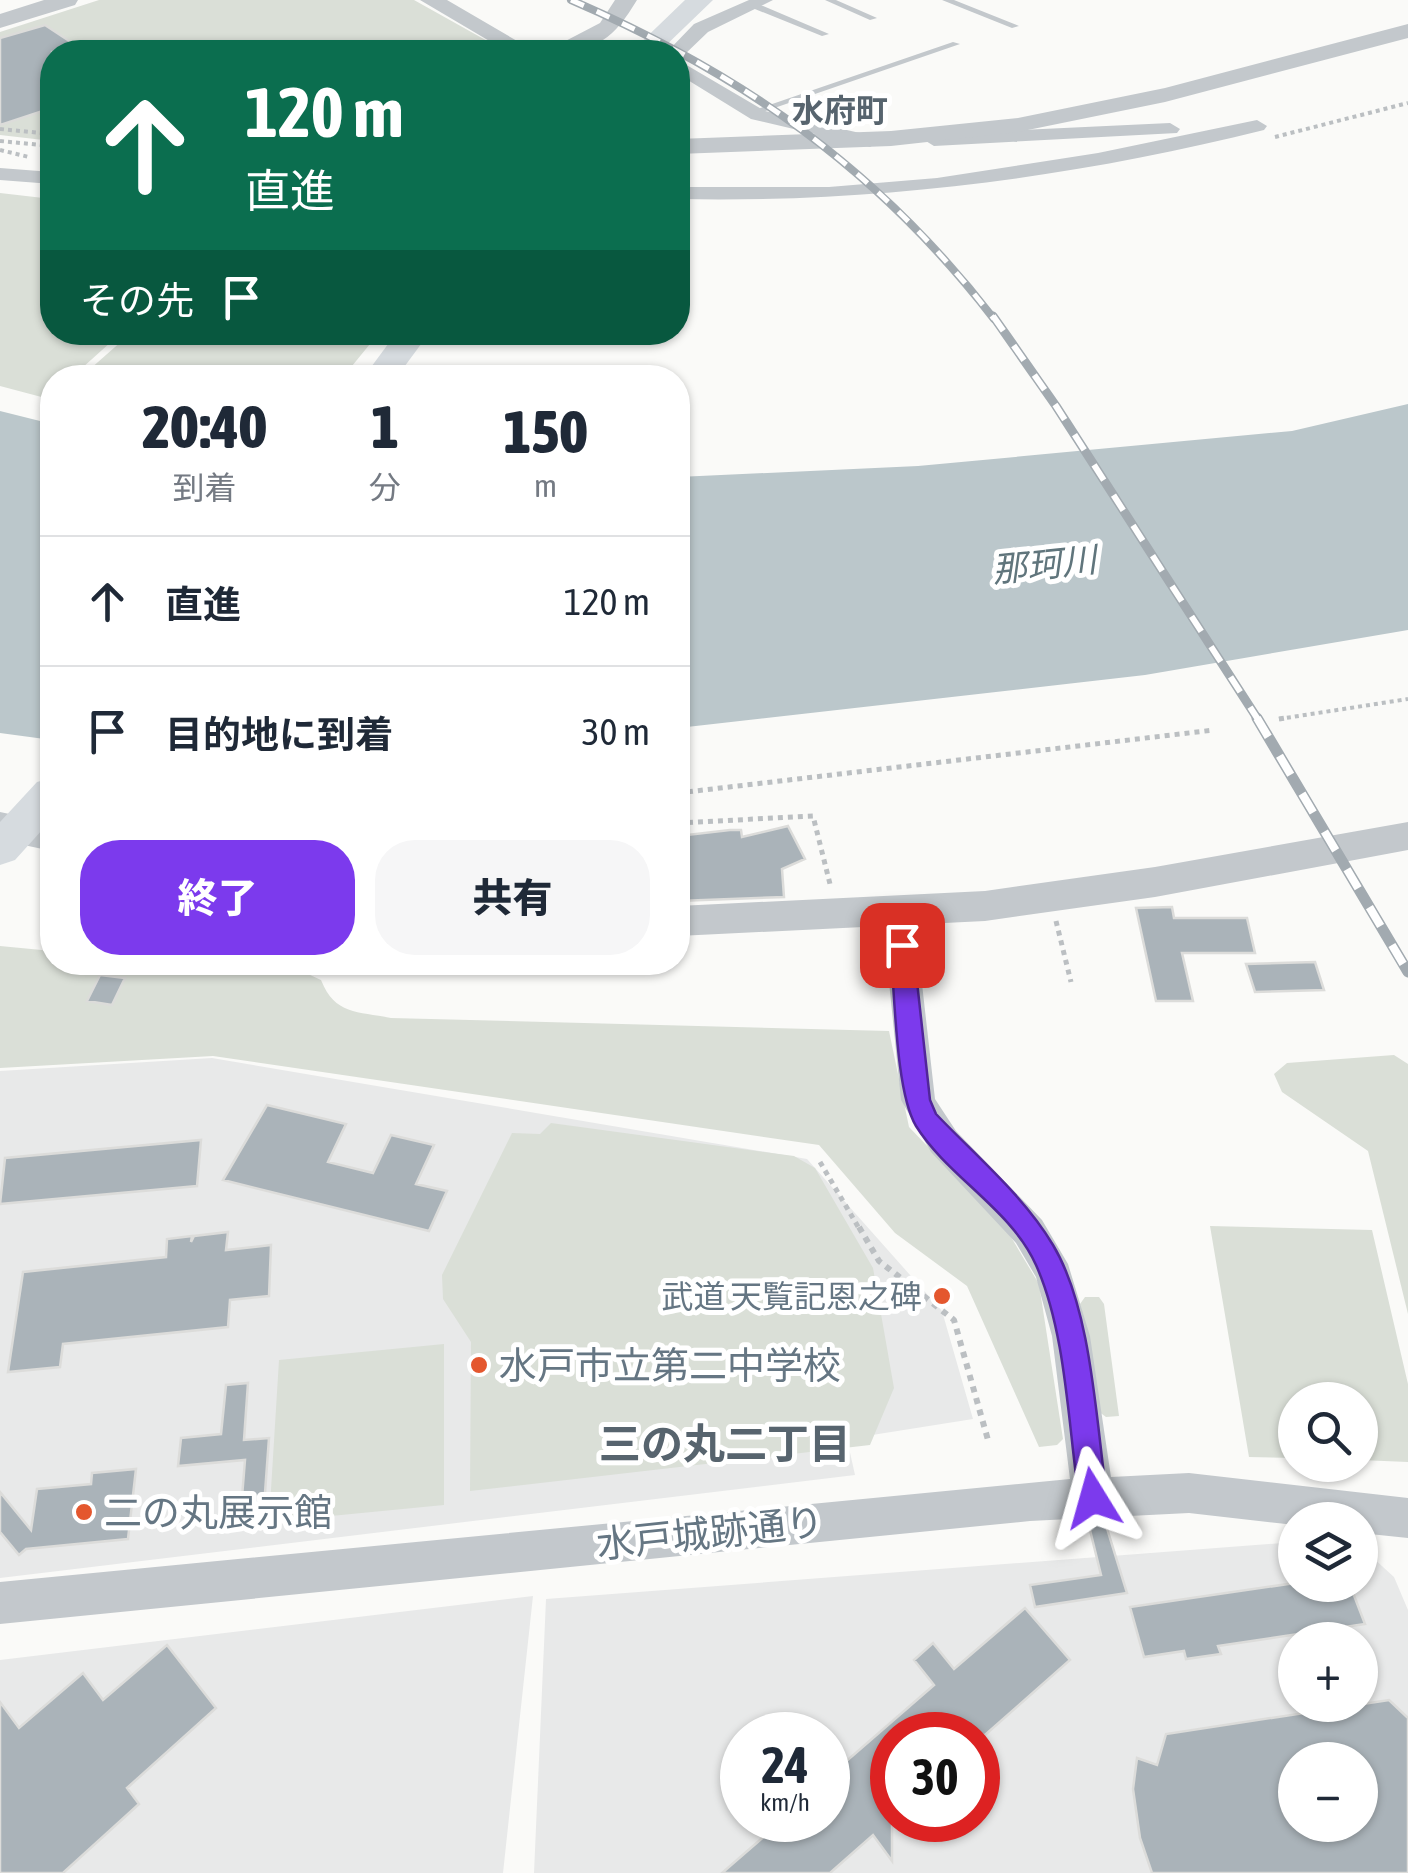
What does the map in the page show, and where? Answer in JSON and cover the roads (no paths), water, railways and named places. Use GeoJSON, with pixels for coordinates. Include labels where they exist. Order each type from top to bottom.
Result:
{"type":"FeatureCollection","features":[{"type":"Feature","properties":{"kind":"main road"},"geometry":{"type":"LineString","coordinates":[[657,40],[700,0]]}},
{"type":"Feature","properties":{"kind":"main road"},"geometry":{"type":"LineString","coordinates":[[389,365],[404,345]]}},
{"type":"Feature","properties":{"kind":"main road"},"geometry":{"type":"LineString","coordinates":[[18,836],[40,808]]}},
{"type":"Feature","properties":{"kind":"street"},"geometry":{"type":"LineString","coordinates":[[0,21],[68,0]]}},
{"type":"Feature","properties":{"kind":"street"},"geometry":{"type":"LineString","coordinates":[[586,40],[609,28],[626,0]]}},
{"type":"Feature","properties":{"kind":"street"},"geometry":{"type":"LineString","coordinates":[[437,1],[504,40]]}},
{"type":"Feature","properties":{"kind":"street"},"geometry":{"type":"LineString","coordinates":[[688,40],[700,28],[759,2]]}},
{"type":"Feature","properties":{"kind":"street"},"geometry":{"type":"LineString","coordinates":[[690,147],[870,140],[1016,125],[1109,108],[1408,31]]}},
{"type":"Feature","properties":{"kind":"street"},"geometry":{"type":"LineString","coordinates":[[690,73],[754,112],[870,140]]}},
{"type":"Feature","properties":{"kind":"street"},"geometry":{"type":"LineString","coordinates":[[690,194],[831,193],[916,186],[1081,164],[1250,135],[934,140],[926,135]]}},
{"type":"Feature","properties":{"kind":"street"},"geometry":{"type":"LineString","coordinates":[[0,174],[40,177]]}},
{"type":"Feature","properties":{"kind":"street"},"geometry":{"type":"LineString","coordinates":[[690,921],[898,912],[1050,897],[1408,836]]}},
{"type":"Feature","properties":{"kind":"street"},"geometry":{"type":"LineString","coordinates":[[898,912],[918,1100],[926,1120],[1007,1206],[1044,1252],[1064,1301],[1093,1498]]}},
{"type":"Feature","properties":{"kind":"street","name":"水戸城跡通り"},"geometry":{"type":"LineString","coordinates":[[0,1604],[1093,1498],[1189,1494],[1406,1524]]}},
{"type":"Feature","properties":{"kind":"lane"},"geometry":{"type":"LineString","coordinates":[[829,0],[873,18]]}},
{"type":"Feature","properties":{"kind":"lane"},"geometry":{"type":"LineString","coordinates":[[946,0],[1015,26]]}},
{"type":"Feature","properties":{"kind":"lane"},"geometry":{"type":"LineString","coordinates":[[759,2],[825,34]]}},
{"type":"Feature","properties":{"kind":"lane"},"geometry":{"type":"LineString","coordinates":[[754,112],[956,44]]}},
{"type":"Feature","properties":{"kind":"water","name":"那珂川"},"geometry":{"type":"Polygon","coordinates":[[[1408,404],[1408,630],[1145,675],[690,727],[690,476],[918,466],[1292,431],[1408,404]]]}},
{"type":"Feature","properties":{"kind":"water"},"geometry":{"type":"Polygon","coordinates":[[[0,411],[40,421],[40,738],[0,733],[0,411]]]}},
{"type":"Feature","properties":{"kind":"railway"},"geometry":{"type":"LineString","coordinates":[[571,0],[655,40]]}},
{"type":"Feature","properties":{"kind":"railway"},"geometry":{"type":"LineString","coordinates":[[690,58],[804,131],[855,172],[904,217],[994,319]]}},
{"type":"Feature","properties":{"kind":"railway"},"geometry":{"type":"LineString","coordinates":[[993,316],[1056,406],[1259,721]]}},
{"type":"Feature","properties":{"kind":"railway"},"geometry":{"type":"LineString","coordinates":[[1257,718],[1408,972]]}},
{"type":"Feature","properties":{"kind":"place","name":"武道 天覧記恩之碑"},"geometry":{"type":"Point","coordinates":[942,1296]}},
{"type":"Feature","properties":{"kind":"place","name":"水戸市立第二中学校"},"geometry":{"type":"Point","coordinates":[479,1365]}},
{"type":"Feature","properties":{"kind":"place","name":"二の丸展示館"},"geometry":{"type":"Point","coordinates":[84,1512]}},
{"type":"Feature","properties":{"kind":"district","name":"水府町"},"geometry":{"type":"Point","coordinates":[840,110]}},
{"type":"Feature","properties":{"kind":"district","name":"三の丸二丁目"},"geometry":{"type":"Point","coordinates":[725,1444]}}]}
